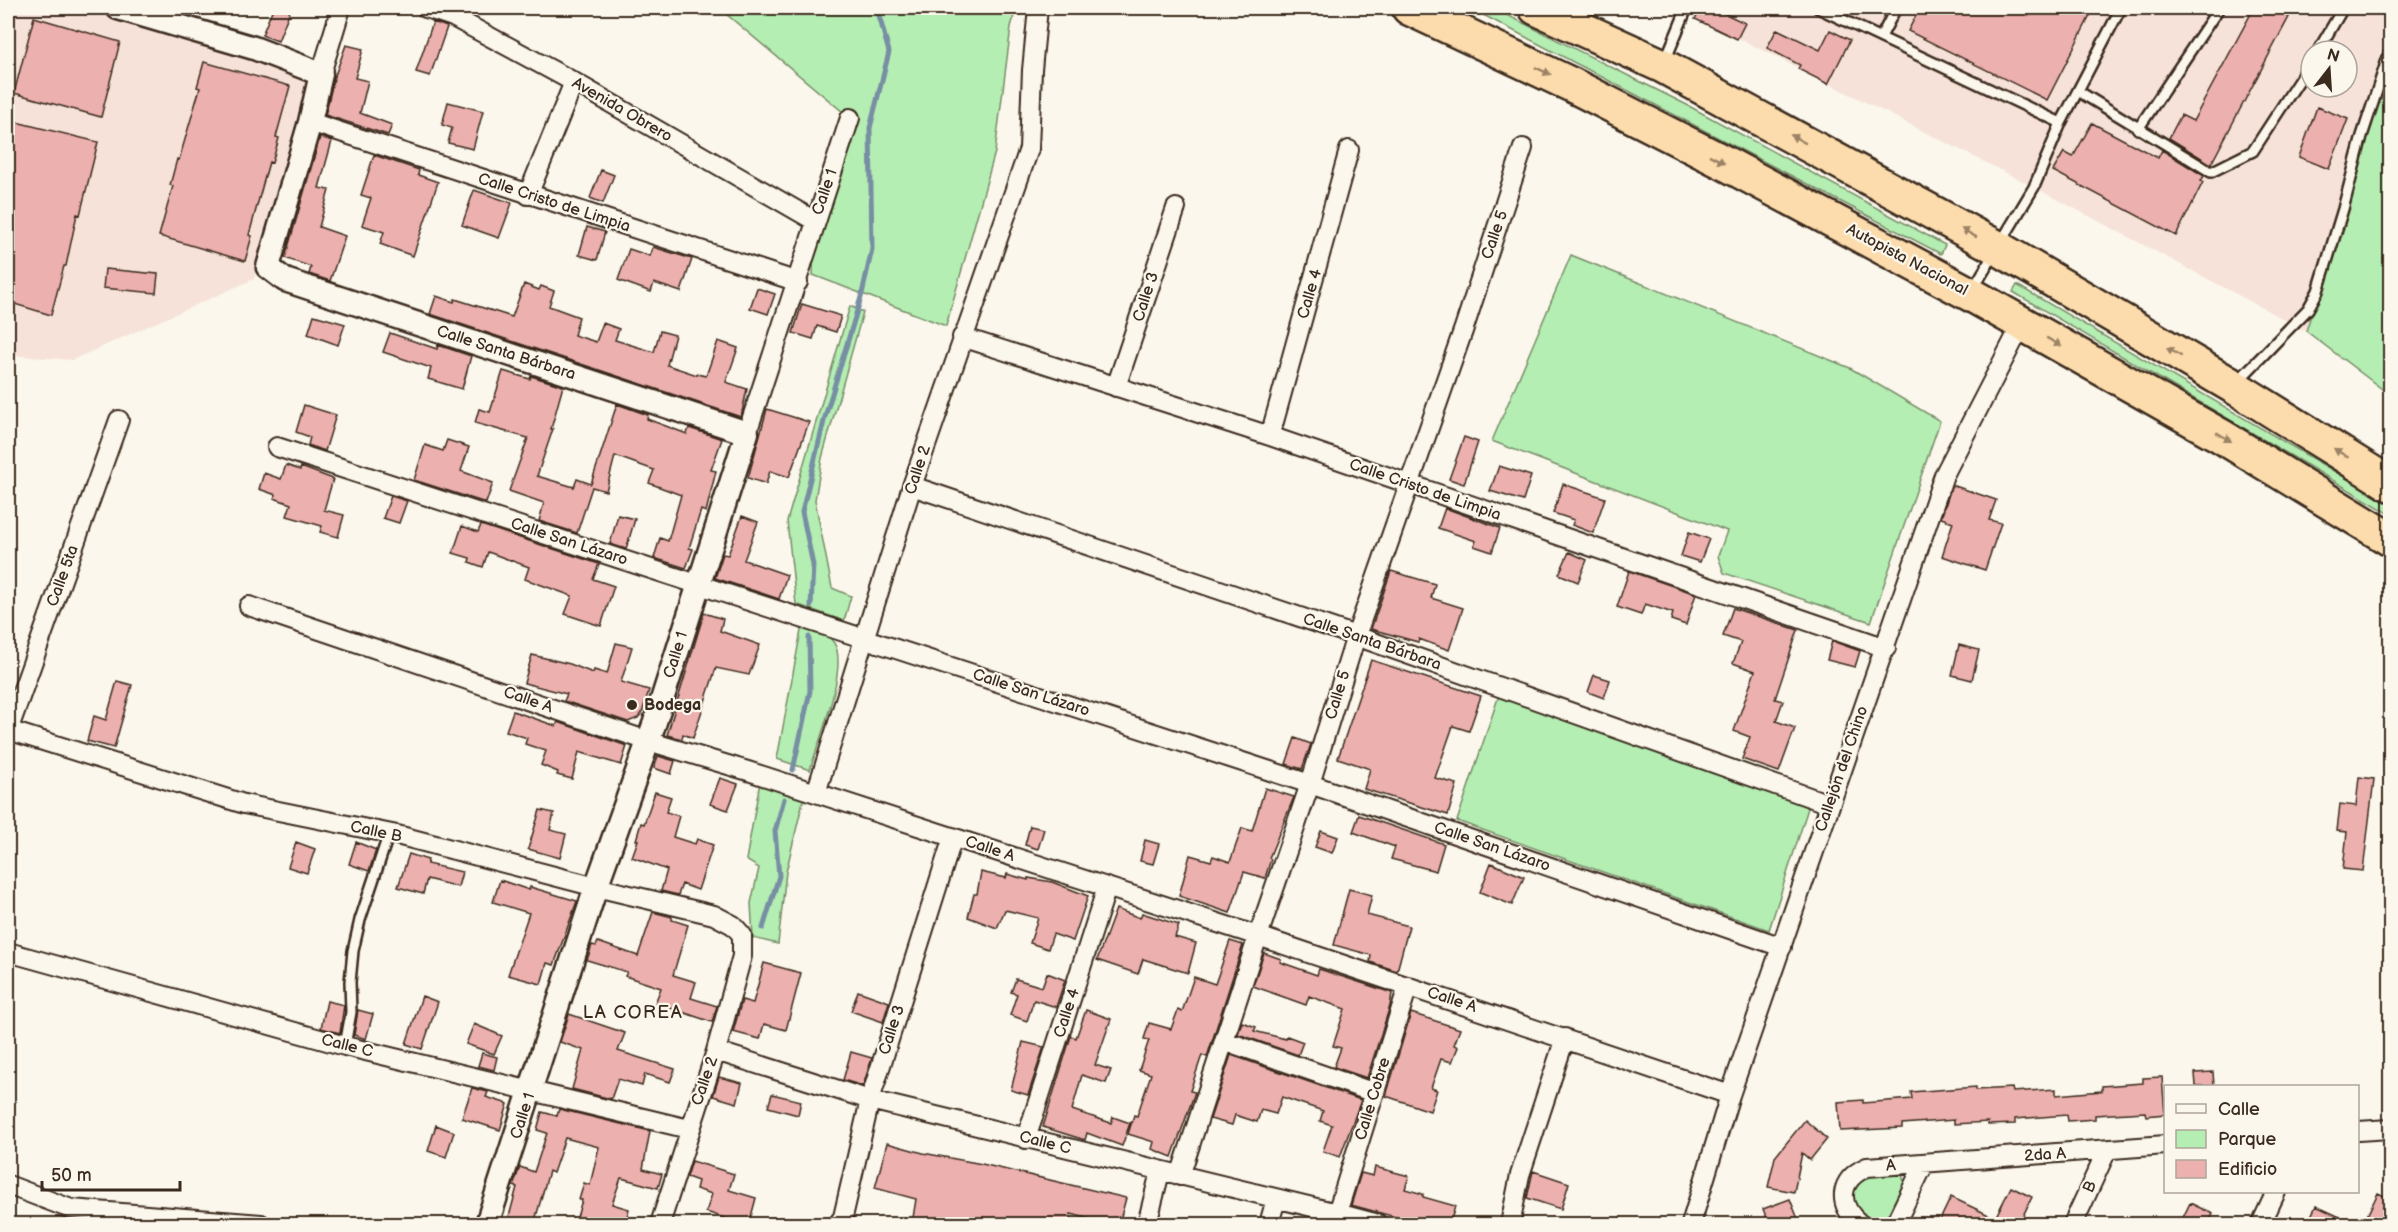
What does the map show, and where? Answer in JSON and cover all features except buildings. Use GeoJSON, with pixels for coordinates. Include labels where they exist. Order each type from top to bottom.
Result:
{"type":"FeatureCollection","features":[{"type":"Feature","properties":{"kind":"highway","name":"Autopista Nacional"},"geometry":{"type":"LineString","coordinates":[[1409,8],[1572,85],[1723,162],[1970,294],[2221,436],[2391,539]]}},
{"type":"Feature","properties":{"kind":"highway"},"geometry":{"type":"LineString","coordinates":[[1536,8],[1663,66],[1998,248],[2233,386],[2391,484]]}},
{"type":"Feature","properties":{"kind":"street"},"geometry":{"type":"LineString","coordinates":[[118,8],[254,48],[321,74]]}},
{"type":"Feature","properties":{"kind":"street"},"geometry":{"type":"LineString","coordinates":[[310,122],[321,74],[341,8]]}},
{"type":"Feature","properties":{"kind":"street","name":"Avenida Obrero"},"geometry":{"type":"LineString","coordinates":[[426,8],[453,17],[574,82],[815,221]]}},
{"type":"Feature","properties":{"kind":"street","name":"Calle 2"},"geometry":{"type":"LineString","coordinates":[[816,793],[912,486],[1029,149],[1032,70],[1038,8]]}},
{"type":"Feature","properties":{"kind":"street"},"geometry":{"type":"LineString","coordinates":[[528,195],[574,82]]}},
{"type":"Feature","properties":{"kind":"street","name":"Calle 1"},"geometry":{"type":"LineString","coordinates":[[487,1224],[596,887],[648,741],[850,118]]}},
{"type":"Feature","properties":{"kind":"street","name":"Calle Cristo de Limpia"},"geometry":{"type":"LineString","coordinates":[[310,122],[798,282]]}},
{"type":"Feature","properties":{"kind":"street","name":"Calle Santa Bárbara"},"geometry":{"type":"LineString","coordinates":[[310,122],[268,267],[285,280],[747,434]]}},
{"type":"Feature","properties":{"kind":"street","name":"Calle 5"},"geometry":{"type":"LineString","coordinates":[[1180,1176],[1310,784],[1356,636],[1407,484],[1464,328],[1523,148]]}},
{"type":"Feature","properties":{"kind":"street","name":"Calle 4"},"geometry":{"type":"LineString","coordinates":[[1270,436],[1349,150]]}},
{"type":"Feature","properties":{"kind":"street","name":"Calle 3"},"geometry":{"type":"LineString","coordinates":[[1116,387],[1176,208]]}},
{"type":"Feature","properties":{"kind":"street","name":"Callejón del Chino"},"geometry":{"type":"LineString","coordinates":[[1691,1224],[1730,1095],[1944,475],[2022,324]]}},
{"type":"Feature","properties":{"kind":"street","name":"Calle Cristo de Limpia"},"geometry":{"type":"LineString","coordinates":[[962,337],[1270,436],[1886,648]]}},
{"type":"Feature","properties":{"kind":"street","name":"Calle 5ta"},"geometry":{"type":"LineString","coordinates":[[8,731],[119,420]]}},
{"type":"Feature","properties":{"kind":"street","name":"Calle San Lázaro"},"geometry":{"type":"LineString","coordinates":[[278,447],[1310,784],[1782,947]]}},
{"type":"Feature","properties":{"kind":"street","name":"Calle Santa Bárbara"},"geometry":{"type":"LineString","coordinates":[[912,486],[1356,636],[1829,804]]}},
{"type":"Feature","properties":{"kind":"street","name":"Calle A"},"geometry":{"type":"LineString","coordinates":[[249,606],[648,741],[1258,936],[1730,1095]]}},
{"type":"Feature","properties":{"kind":"street","name":"Calle B"},"geometry":{"type":"LineString","coordinates":[[8,731],[244,804],[389,833],[714,915],[733,925],[742,935]]}},
{"type":"Feature","properties":{"kind":"street","name":"Calle 3"},"geometry":{"type":"LineString","coordinates":[[842,1222],[870,1100],[953,837]]}},
{"type":"Feature","properties":{"kind":"street","name":"Calle 4"},"geometry":{"type":"LineString","coordinates":[[1026,1139],[1107,887]]}},
{"type":"Feature","properties":{"kind":"street","name":"Calle 2"},"geometry":{"type":"LineString","coordinates":[[660,1224],[716,1051],[742,956],[742,935]]}},
{"type":"Feature","properties":{"kind":"street","name":"Calle C"},"geometry":{"type":"LineString","coordinates":[[8,952],[144,992],[345,1046],[689,1129]]}},
{"type":"Feature","properties":{"kind":"street","name":"Calle Cobre"},"geometry":{"type":"LineString","coordinates":[[1337,1213],[1408,986]]}},
{"type":"Feature","properties":{"kind":"street"},"geometry":{"type":"LineString","coordinates":[[1510,1224],[1520,1175],[1565,1038]]}},
{"type":"Feature","properties":{"kind":"street"},"geometry":{"type":"LineString","coordinates":[[1224,1041],[1375,1093]]}},
{"type":"Feature","properties":{"kind":"street","name":"Calle C"},"geometry":{"type":"LineString","coordinates":[[716,1051],[870,1100],[1378,1224]]}},
{"type":"Feature","properties":{"kind":"street"},"geometry":{"type":"LineString","coordinates":[[2359,1131],[2391,1130]]}},
{"type":"Feature","properties":{"kind":"street","name":"2da A"},"geometry":{"type":"LineString","coordinates":[[1924,1164],[2164,1145]]}},
{"type":"Feature","properties":{"kind":"street","name":"B"},"geometry":{"type":"LineString","coordinates":[[2073,1224],[2107,1150]]}},
{"type":"Feature","properties":{"kind":"street","name":"A"},"geometry":{"type":"LineString","coordinates":[[1860,1224],[1849,1216],[1844,1202],[1847,1180],[1854,1173],[1867,1167],[1924,1164],[1895,1224]]}},
{"type":"Feature","properties":{"kind":"street"},"geometry":{"type":"LineString","coordinates":[[1147,1224],[1160,1172]]}},
{"type":"Feature","properties":{"kind":"street"},"geometry":{"type":"LineString","coordinates":[[8,1185],[69,1217],[261,1224]]}},
{"type":"Feature","properties":{"kind":"street"},"geometry":{"type":"LineString","coordinates":[[2261,1224],[2275,1193]]}},
{"type":"Feature","properties":{"kind":"street"},"geometry":{"type":"LineString","coordinates":[[1269,1224],[1276,1198]]}},
{"type":"Feature","properties":{"kind":"lane"},"geometry":{"type":"LineString","coordinates":[[1663,66],[1688,8]]}},
{"type":"Feature","properties":{"kind":"lane"},"geometry":{"type":"LineString","coordinates":[[1818,8],[2061,123]]}},
{"type":"Feature","properties":{"kind":"lane"},"geometry":{"type":"LineString","coordinates":[[1881,38],[1896,8]]}},
{"type":"Feature","properties":{"kind":"lane"},"geometry":{"type":"LineString","coordinates":[[1970,294],[2034,187],[2061,123],[2121,8]]}},
{"type":"Feature","properties":{"kind":"lane"},"geometry":{"type":"LineString","coordinates":[[2139,129],[2219,8]]}},
{"type":"Feature","properties":{"kind":"lane"},"geometry":{"type":"LineString","coordinates":[[2325,39],[2343,8]]}},
{"type":"Feature","properties":{"kind":"lane"},"geometry":{"type":"LineString","coordinates":[[2233,386],[2308,309],[2318,291],[2362,136],[2391,51]]}},
{"type":"Feature","properties":{"kind":"lane"},"geometry":{"type":"LineString","coordinates":[[2078,91],[2211,172],[2253,152],[2299,81]]}},
{"type":"Feature","properties":{"kind":"lane"},"geometry":{"type":"LineString","coordinates":[[345,1046],[351,1012],[350,982],[353,951],[360,920],[389,833]]}},
{"type":"Feature","properties":{"kind":"shaded area"},"geometry":{"type":"Polygon","coordinates":[[[9,8],[71,8],[169,31],[307,79],[254,279],[72,360],[8,355],[9,8]]]}},
{"type":"Feature","properties":{"kind":"shaded area"},"geometry":{"type":"Polygon","coordinates":[[[1679,8],[2390,8],[2390,67],[2306,331],[2034,187],[1679,8]]]}},
{"type":"Feature","properties":{"kind":"green space"},"geometry":{"type":"Polygon","coordinates":[[[719,8],[1016,8],[1011,27],[995,152],[946,326],[813,275],[815,221],[850,118],[719,8]]]}},
{"type":"Feature","properties":{"kind":"green space"},"geometry":{"type":"Polygon","coordinates":[[[1470,8],[1493,8],[1687,105],[1945,245],[1941,254],[1470,8]]]}},
{"type":"Feature","properties":{"kind":"green space"},"geometry":{"type":"Polygon","coordinates":[[[2390,67],[2390,395],[2306,331],[2390,67]]]}},
{"type":"Feature","properties":{"kind":"green space"},"geometry":{"type":"Polygon","coordinates":[[[1571,255],[1850,368],[1940,421],[1871,622],[1724,573],[1718,556],[1727,531],[1492,441],[1571,255]]]}},
{"type":"Feature","properties":{"kind":"green space"},"geometry":{"type":"Polygon","coordinates":[[[2017,285],[2390,504],[2390,514],[2013,292],[2017,285]]]}},
{"type":"Feature","properties":{"kind":"green space"},"geometry":{"type":"Polygon","coordinates":[[[850,306],[863,312],[822,458],[815,500],[832,588],[851,596],[844,621],[796,604],[787,521],[850,306]]]}},
{"type":"Feature","properties":{"kind":"green space"},"geometry":{"type":"Polygon","coordinates":[[[802,625],[828,637],[834,643],[838,654],[838,669],[831,705],[810,770],[777,759],[802,625]]]}},
{"type":"Feature","properties":{"kind":"green space"},"geometry":{"type":"Polygon","coordinates":[[[1499,695],[1809,805],[1769,930],[1457,821],[1499,695]]]}},
{"type":"Feature","properties":{"kind":"green space"},"geometry":{"type":"Polygon","coordinates":[[[760,782],[804,797],[786,872],[778,944],[753,938],[751,903],[759,868],[746,860],[760,782]]]}},
{"type":"Feature","properties":{"kind":"green space"},"geometry":{"type":"Polygon","coordinates":[[[1896,1170],[1902,1174],[1904,1183],[1885,1221],[1875,1223],[1860,1217],[1852,1199],[1856,1185],[1868,1177],[1896,1170]]]}},
{"type":"Feature","properties":{"kind":"waterway"},"geometry":{"type":"LineString","coordinates":[[811,606],[813,565],[802,512],[825,417],[862,294],[872,249],[870,128],[889,52],[877,8]]}},
{"type":"Feature","properties":{"kind":"waterway"},"geometry":{"type":"LineString","coordinates":[[793,770],[810,691],[809,637]]}},
{"type":"Feature","properties":{"kind":"waterway"},"geometry":{"type":"LineString","coordinates":[[763,928],[779,876],[775,831],[784,799]]}},
{"type":"Feature","properties":{"kind":"place","name":"Bodega"},"geometry":{"type":"Point","coordinates":[632,705]}},
{"type":"Feature","properties":{"kind":"district","name":"LA COREA"},"geometry":{"type":"Point","coordinates":[633,1012]}}]}
